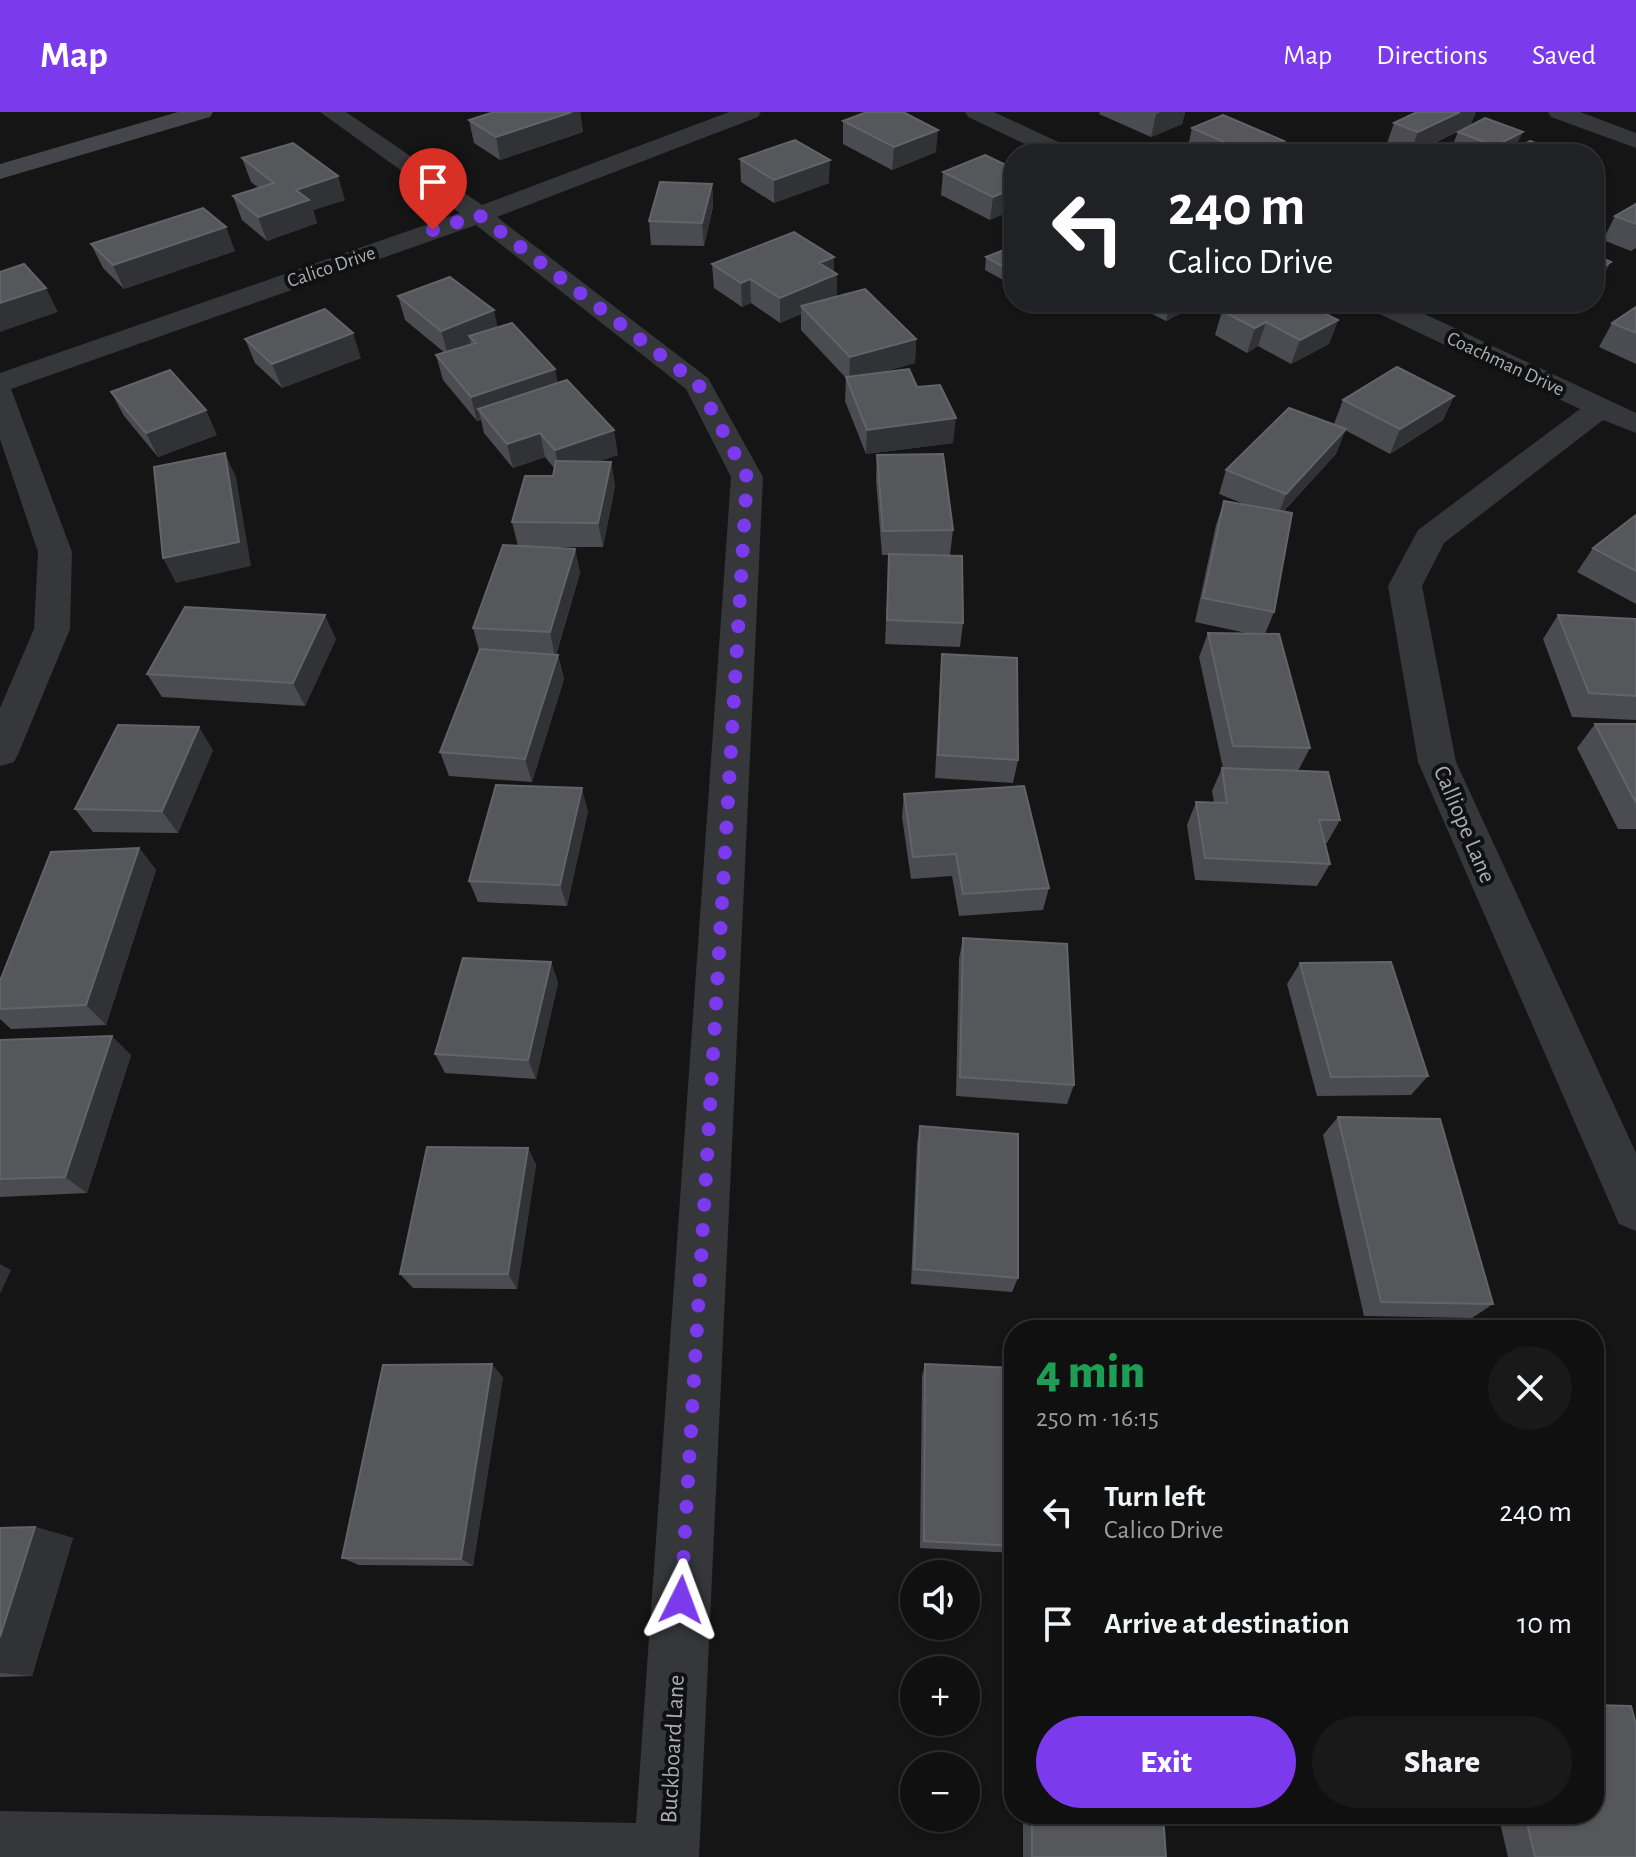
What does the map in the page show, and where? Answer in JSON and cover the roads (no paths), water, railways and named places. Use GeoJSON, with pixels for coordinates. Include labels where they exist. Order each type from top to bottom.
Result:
{"type":"FeatureCollection","features":[{"type":"Feature","properties":{"kind":"street"},"geometry":{"type":"LineString","coordinates":[[0,172],[202,112]]}},
{"type":"Feature","properties":{"kind":"street","name":"Buckboard Lane"},"geometry":{"type":"LineString","coordinates":[[331,112],[479,215],[698,384],[747,477],[666,1857]]}},
{"type":"Feature","properties":{"kind":"street","name":"Calico Drive"},"geometry":{"type":"LineString","coordinates":[[0,383],[479,215],[750,112]]}},
{"type":"Feature","properties":{"kind":"street"},"geometry":{"type":"LineString","coordinates":[[976,112],[1044,144]]}},
{"type":"Feature","properties":{"kind":"street"},"geometry":{"type":"LineString","coordinates":[[1571,114],[1636,141]]}},
{"type":"Feature","properties":{"kind":"street","name":"Coachman Drive"},"geometry":{"type":"LineString","coordinates":[[1398,312],[1636,424]]}},
{"type":"Feature","properties":{"kind":"street"},"geometry":{"type":"LineString","coordinates":[[0,395],[55,552],[52,629],[0,752]]}},
{"type":"Feature","properties":{"kind":"street","name":"Calliope Lane"},"geometry":{"type":"LineString","coordinates":[[1600,408],[1430,537],[1405,586],[1437,762],[1636,1208]]}},
{"type":"Feature","properties":{"kind":"street"},"geometry":{"type":"LineString","coordinates":[[0,1843],[666,1857]]}}]}
